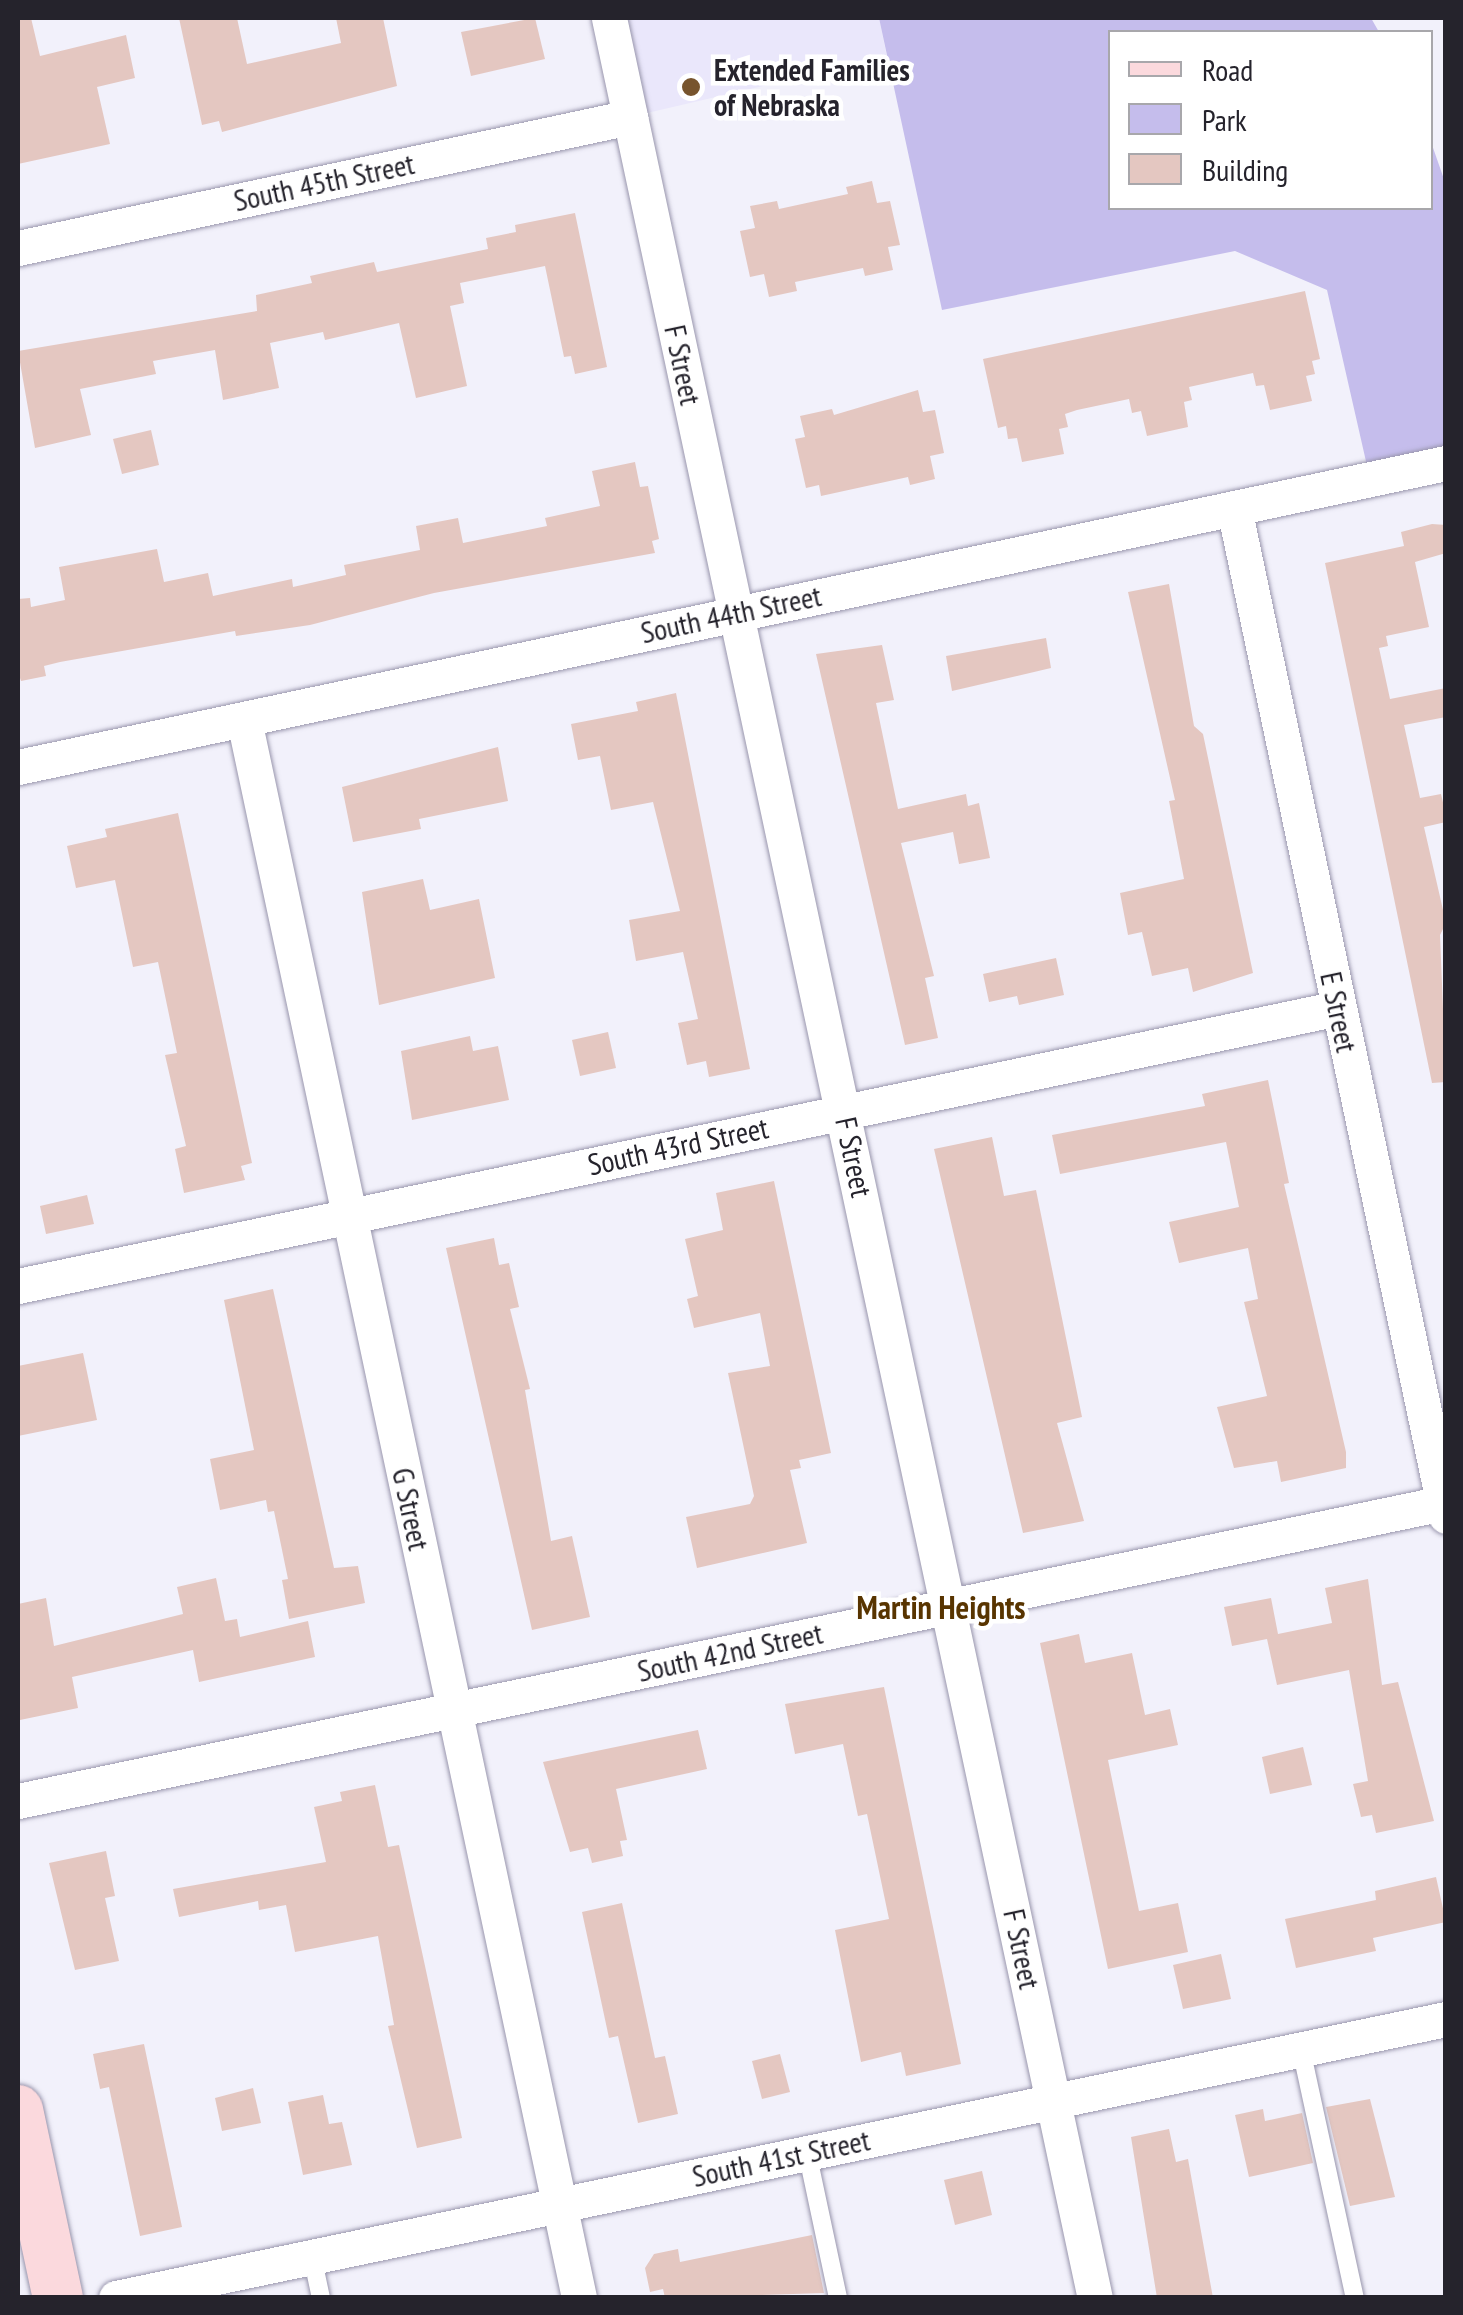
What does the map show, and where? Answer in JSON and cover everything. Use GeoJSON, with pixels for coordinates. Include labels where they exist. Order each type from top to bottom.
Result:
{"type":"FeatureCollection","features":[{"type":"Feature","properties":{"kind":"main road"},"geometry":{"type":"LineString","coordinates":[[18,2110],[58,2298]]}},
{"type":"Feature","properties":{"kind":"street","name":"F Street"},"geometry":{"type":"LineString","coordinates":[[609,18],[1095,2298]]}},
{"type":"Feature","properties":{"kind":"street","name":"South 45th Street"},"geometry":{"type":"LineString","coordinates":[[18,248],[630,117]]}},
{"type":"Feature","properties":{"kind":"street","name":"South 44th Street"},"geometry":{"type":"LineString","coordinates":[[18,767],[1446,463]]}},
{"type":"Feature","properties":{"kind":"street","name":"E Street"},"geometry":{"type":"LineString","coordinates":[[1234,508],[1444,1510]]}},
{"type":"Feature","properties":{"kind":"street","name":"G Street"},"geometry":{"type":"LineString","coordinates":[[244,720],[579,2298]]}},
{"type":"Feature","properties":{"kind":"street","name":"South 43rd Street"},"geometry":{"type":"LineString","coordinates":[[18,1286],[1338,1008]]}},
{"type":"Feature","properties":{"kind":"street","name":"South 42nd Street"},"geometry":{"type":"LineString","coordinates":[[18,1802],[949,1606],[1444,1510]]}},
{"type":"Feature","properties":{"kind":"street","name":"South 41st Street"},"geometry":{"type":"LineString","coordinates":[[116,2298],[1446,2018]]}},
{"type":"Feature","properties":{"kind":"lane"},"geometry":{"type":"LineString","coordinates":[[1301,2049],[1354,2298]]}},
{"type":"Feature","properties":{"kind":"lane"},"geometry":{"type":"LineString","coordinates":[[807,2152],[838,2298]]}},
{"type":"Feature","properties":{"kind":"lane"},"geometry":{"type":"LineString","coordinates":[[312,2256],[320,2298]]}},
{"type":"Feature","properties":{"kind":"shaded area","name":"Extended Families of Nebraska"},"geometry":{"type":"Polygon","coordinates":[[[609,18],[879,18],[887,57],[630,117],[609,18]]]}},
{"type":"Feature","properties":{"kind":"green space"},"geometry":{"type":"Polygon","coordinates":[[[879,18],[1371,18],[1378,30],[1108,30],[1108,210],[1433,210],[1433,148],[1446,185],[1445,463],[1370,479],[1327,290],[1235,251],[942,310],[879,18]]]}},
{"type":"Feature","properties":{"kind":"building"},"geometry":{"type":"Polygon","coordinates":[[[18,18],[31,18],[40,56],[126,35],[135,78],[97,87],[110,144],[18,164],[18,18]]]}},
{"type":"Feature","properties":{"kind":"building"},"geometry":{"type":"Polygon","coordinates":[[[179,18],[237,18],[247,64],[341,43],[336,18],[383,18],[397,86],[222,132],[219,121],[202,125],[179,18]]]}},
{"type":"Feature","properties":{"kind":"building"},"geometry":{"type":"Polygon","coordinates":[[[535,18],[545,59],[471,76],[461,32],[535,18]]]}},
{"type":"Feature","properties":{"kind":"building"},"geometry":{"type":"Polygon","coordinates":[[[872,181],[877,203],[890,201],[900,245],[888,247],[893,270],[865,276],[863,268],[795,282],[797,291],[769,297],[764,274],[750,277],[740,231],[755,228],[750,206],[777,201],[779,209],[848,194],[846,187],[872,181]]]}},
{"type":"Feature","properties":{"kind":"building"},"geometry":{"type":"Polygon","coordinates":[[[575,213],[607,367],[575,374],[571,356],[564,357],[545,266],[460,283],[464,303],[450,306],[467,386],[416,398],[399,323],[325,340],[323,332],[270,343],[279,388],[223,400],[215,350],[153,361],[156,374],[80,389],[91,435],[35,448],[18,351],[257,311],[256,295],[312,283],[310,276],[374,262],[377,272],[488,249],[486,238],[516,232],[515,225],[575,213]]]}},
{"type":"Feature","properties":{"kind":"building"},"geometry":{"type":"Polygon","coordinates":[[[1305,291],[1320,359],[1312,361],[1315,374],[1306,376],[1312,401],[1270,410],[1264,385],[1256,386],[1253,373],[1189,387],[1192,400],[1184,402],[1188,427],[1147,436],[1141,411],[1132,413],[1129,399],[1065,414],[1068,427],[1059,429],[1064,454],[1022,462],[1017,438],[1008,439],[1006,426],[998,428],[983,359],[1305,291]]]}},
{"type":"Feature","properties":{"kind":"building"},"geometry":{"type":"Polygon","coordinates":[[[918,390],[923,412],[935,410],[944,453],[930,456],[935,479],[910,485],[908,477],[821,496],[819,485],[806,488],[795,439],[805,437],[800,416],[832,409],[834,415],[918,390]]]}},
{"type":"Feature","properties":{"kind":"building"},"geometry":{"type":"Polygon","coordinates":[[[151,430],[159,465],[122,474],[113,439],[151,430]]]}},
{"type":"Feature","properties":{"kind":"building"},"geometry":{"type":"Polygon","coordinates":[[[635,462],[640,487],[648,486],[659,539],[652,541],[655,553],[434,593],[310,625],[236,636],[235,631],[60,662],[44,666],[46,676],[21,681],[18,599],[30,598],[31,607],[65,600],[59,567],[157,549],[164,582],[208,573],[213,596],[292,579],[293,587],[346,575],[344,565],[420,550],[416,526],[458,518],[463,543],[547,526],[545,518],[600,506],[592,471],[635,462]]]}},
{"type":"Feature","properties":{"kind":"building"},"geometry":{"type":"Polygon","coordinates":[[[1432,524],[1446,525],[1446,553],[1415,562],[1429,627],[1386,636],[1388,646],[1379,648],[1390,699],[1446,688],[1446,717],[1404,725],[1420,798],[1441,794],[1446,815],[1446,822],[1424,827],[1446,923],[1440,935],[1446,1082],[1432,1083],[1325,563],[1404,546],[1401,532],[1432,524]]]}},
{"type":"Feature","properties":{"kind":"building"},"geometry":{"type":"Polygon","coordinates":[[[1169,584],[1194,726],[1203,734],[1253,973],[1193,992],[1188,968],[1152,976],[1142,932],[1128,935],[1120,893],[1184,879],[1169,801],[1175,800],[1128,592],[1169,584]]]}},
{"type":"Feature","properties":{"kind":"building"},"geometry":{"type":"Polygon","coordinates":[[[1046,638],[1051,668],[952,691],[946,656],[1046,638]]]}},
{"type":"Feature","properties":{"kind":"building"},"geometry":{"type":"Polygon","coordinates":[[[882,645],[894,700],[876,703],[898,809],[966,794],[968,806],[979,803],[990,858],[959,864],[953,832],[901,843],[934,976],[925,978],[938,1038],[905,1045],[816,654],[882,645]]]}},
{"type":"Feature","properties":{"kind":"building"},"geometry":{"type":"Polygon","coordinates":[[[676,693],[750,1069],[709,1077],[706,1061],[687,1065],[678,1023],[698,1019],[683,952],[636,961],[629,920],[680,911],[653,802],[611,810],[600,756],[578,760],[571,724],[638,711],[636,702],[676,693]]]}},
{"type":"Feature","properties":{"kind":"building"},"geometry":{"type":"Polygon","coordinates":[[[498,747],[508,801],[419,819],[421,829],[353,842],[342,787],[498,747]]]}},
{"type":"Feature","properties":{"kind":"building"},"geometry":{"type":"Polygon","coordinates":[[[178,813],[252,1163],[241,1166],[245,1180],[184,1193],[175,1149],[186,1146],[165,1055],[177,1053],[158,962],[133,967],[115,880],[76,888],[67,846],[107,837],[105,829],[178,813]]]}},
{"type":"Feature","properties":{"kind":"building"},"geometry":{"type":"Polygon","coordinates":[[[423,879],[430,910],[479,899],[495,978],[379,1005],[362,892],[423,879]]]}},
{"type":"Feature","properties":{"kind":"building"},"geometry":{"type":"Polygon","coordinates":[[[1056,958],[1064,995],[1019,1005],[1017,996],[989,1002],[983,974],[1056,958]]]}},
{"type":"Feature","properties":{"kind":"building"},"geometry":{"type":"Polygon","coordinates":[[[608,1032],[616,1068],[580,1076],[572,1040],[608,1032]]]}},
{"type":"Feature","properties":{"kind":"building"},"geometry":{"type":"Polygon","coordinates":[[[470,1036],[473,1051],[498,1046],[509,1100],[412,1120],[401,1051],[470,1036]]]}},
{"type":"Feature","properties":{"kind":"building"},"geometry":{"type":"Polygon","coordinates":[[[1268,1080],[1289,1183],[1284,1184],[1346,1452],[1346,1468],[1281,1482],[1277,1461],[1234,1468],[1217,1407],[1267,1396],[1244,1302],[1258,1299],[1248,1248],[1179,1263],[1169,1222],[1239,1207],[1226,1142],[1060,1174],[1052,1135],[1205,1106],[1202,1094],[1268,1080]]]}},
{"type":"Feature","properties":{"kind":"building"},"geometry":{"type":"Polygon","coordinates":[[[992,1137],[1004,1196],[1036,1190],[1082,1417],[1057,1423],[1084,1521],[1023,1533],[934,1149],[992,1137]]]}},
{"type":"Feature","properties":{"kind":"building"},"geometry":{"type":"Polygon","coordinates":[[[774,1181],[831,1453],[799,1460],[801,1468],[790,1470],[807,1543],[697,1568],[686,1517],[750,1504],[754,1496],[728,1373],[770,1366],[760,1313],[694,1328],[687,1299],[698,1296],[685,1239],[723,1230],[716,1193],[774,1181]]]}},
{"type":"Feature","properties":{"kind":"building"},"geometry":{"type":"Polygon","coordinates":[[[87,1195],[94,1224],[46,1234],[40,1206],[87,1195]]]}},
{"type":"Feature","properties":{"kind":"building"},"geometry":{"type":"Polygon","coordinates":[[[494,1238],[499,1265],[509,1263],[519,1307],[510,1309],[530,1389],[525,1390],[551,1541],[572,1536],[590,1617],[532,1630],[446,1248],[494,1238]]]}},
{"type":"Feature","properties":{"kind":"building"},"geometry":{"type":"Polygon","coordinates":[[[273,1289],[334,1568],[358,1566],[365,1603],[289,1619],[282,1580],[288,1579],[274,1511],[268,1512],[266,1500],[220,1510],[210,1459],[254,1450],[224,1300],[273,1289]]]}},
{"type":"Feature","properties":{"kind":"building"},"geometry":{"type":"Polygon","coordinates":[[[83,1353],[97,1420],[18,1436],[18,1366],[83,1353]]]}},
{"type":"Feature","properties":{"kind":"building"},"geometry":{"type":"Polygon","coordinates":[[[216,1578],[225,1621],[237,1619],[240,1637],[308,1621],[315,1657],[199,1682],[193,1650],[72,1677],[78,1708],[20,1720],[18,1604],[46,1598],[54,1646],[183,1614],[177,1587],[216,1578]]]}},
{"type":"Feature","properties":{"kind":"building"},"geometry":{"type":"Polygon","coordinates":[[[1368,1579],[1382,1685],[1398,1682],[1434,1821],[1376,1833],[1372,1815],[1361,1817],[1353,1784],[1368,1781],[1349,1670],[1277,1685],[1267,1639],[1232,1646],[1224,1607],[1271,1598],[1278,1634],[1332,1623],[1325,1588],[1368,1579]]]}},
{"type":"Feature","properties":{"kind":"building"},"geometry":{"type":"Polygon","coordinates":[[[1079,1634],[1085,1663],[1132,1653],[1145,1715],[1170,1709],[1178,1745],[1108,1760],[1139,1911],[1178,1903],[1188,1952],[1108,1969],[1040,1643],[1079,1634]]]}},
{"type":"Feature","properties":{"kind":"building"},"geometry":{"type":"Polygon","coordinates":[[[884,1687],[961,2064],[906,2076],[901,2052],[861,2062],[835,1930],[889,1919],[867,1814],[858,1816],[843,1744],[795,1754],[785,1704],[884,1687]]]}},
{"type":"Feature","properties":{"kind":"building"},"geometry":{"type":"Polygon","coordinates":[[[698,1730],[707,1769],[616,1789],[627,1840],[620,1841],[623,1856],[592,1863],[588,1848],[570,1852],[543,1762],[698,1730]]]}},
{"type":"Feature","properties":{"kind":"building"},"geometry":{"type":"Polygon","coordinates":[[[1303,1747],[1312,1785],[1270,1794],[1262,1757],[1303,1747]]]}},
{"type":"Feature","properties":{"kind":"building"},"geometry":{"type":"Polygon","coordinates":[[[375,1785],[388,1847],[399,1845],[462,2138],[417,2148],[388,2026],[394,2025],[378,1936],[295,1952],[286,1905],[259,1910],[258,1901],[179,1917],[173,1889],[326,1862],[314,1807],[342,1801],[340,1792],[375,1785]]]}},
{"type":"Feature","properties":{"kind":"building"},"geometry":{"type":"Polygon","coordinates":[[[106,1851],[115,1896],[105,1898],[119,1961],[75,1970],[49,1863],[106,1851]]]}},
{"type":"Feature","properties":{"kind":"building"},"geometry":{"type":"Polygon","coordinates":[[[1436,1877],[1446,1922],[1373,1938],[1376,1951],[1296,1968],[1285,1919],[1376,1900],[1375,1891],[1436,1877]]]}},
{"type":"Feature","properties":{"kind":"building"},"geometry":{"type":"Polygon","coordinates":[[[622,1903],[655,2058],[665,2056],[678,2114],[638,2123],[618,2036],[609,2038],[582,1912],[622,1903]]]}},
{"type":"Feature","properties":{"kind":"building"},"geometry":{"type":"Polygon","coordinates":[[[1221,1954],[1231,1999],[1183,2009],[1173,1965],[1221,1954]]]}},
{"type":"Feature","properties":{"kind":"building"},"geometry":{"type":"Polygon","coordinates":[[[144,2044],[182,2227],[140,2236],[109,2087],[100,2089],[93,2054],[144,2044]]]}},
{"type":"Feature","properties":{"kind":"building"},"geometry":{"type":"Polygon","coordinates":[[[780,2054],[790,2092],[762,2099],[752,2061],[780,2054]]]}},
{"type":"Feature","properties":{"kind":"building"},"geometry":{"type":"Polygon","coordinates":[[[253,2088],[261,2123],[222,2131],[215,2098],[253,2088]]]}},
{"type":"Feature","properties":{"kind":"building"},"geometry":{"type":"Polygon","coordinates":[[[323,2095],[329,2124],[342,2122],[352,2165],[303,2175],[288,2102],[323,2095]]]}},
{"type":"Feature","properties":{"kind":"building"},"geometry":{"type":"Polygon","coordinates":[[[1370,2099],[1395,2197],[1350,2206],[1326,2107],[1370,2099]]]}},
{"type":"Feature","properties":{"kind":"building"},"geometry":{"type":"Polygon","coordinates":[[[1263,2109],[1265,2121],[1302,2113],[1313,2163],[1249,2177],[1235,2115],[1263,2109]]]}},
{"type":"Feature","properties":{"kind":"building"},"geometry":{"type":"Polygon","coordinates":[[[1169,2129],[1176,2162],[1188,2159],[1213,2298],[1157,2298],[1131,2137],[1169,2129]]]}},
{"type":"Feature","properties":{"kind":"building"},"geometry":{"type":"Polygon","coordinates":[[[982,2171],[992,2215],[955,2225],[944,2180],[982,2171]]]}},
{"type":"Feature","properties":{"kind":"building"},"geometry":{"type":"Polygon","coordinates":[[[812,2235],[824,2293],[665,2298],[663,2289],[650,2292],[645,2268],[654,2254],[678,2249],[680,2262],[812,2235]]]}},
{"type":"Feature","properties":{"kind":"place","name":"Extended Families of Nebraska"},"geometry":{"type":"Point","coordinates":[691,87]}},
{"type":"Feature","properties":{"kind":"district","name":"Martin Heights"},"geometry":{"type":"Point","coordinates":[941,1607]}}]}
